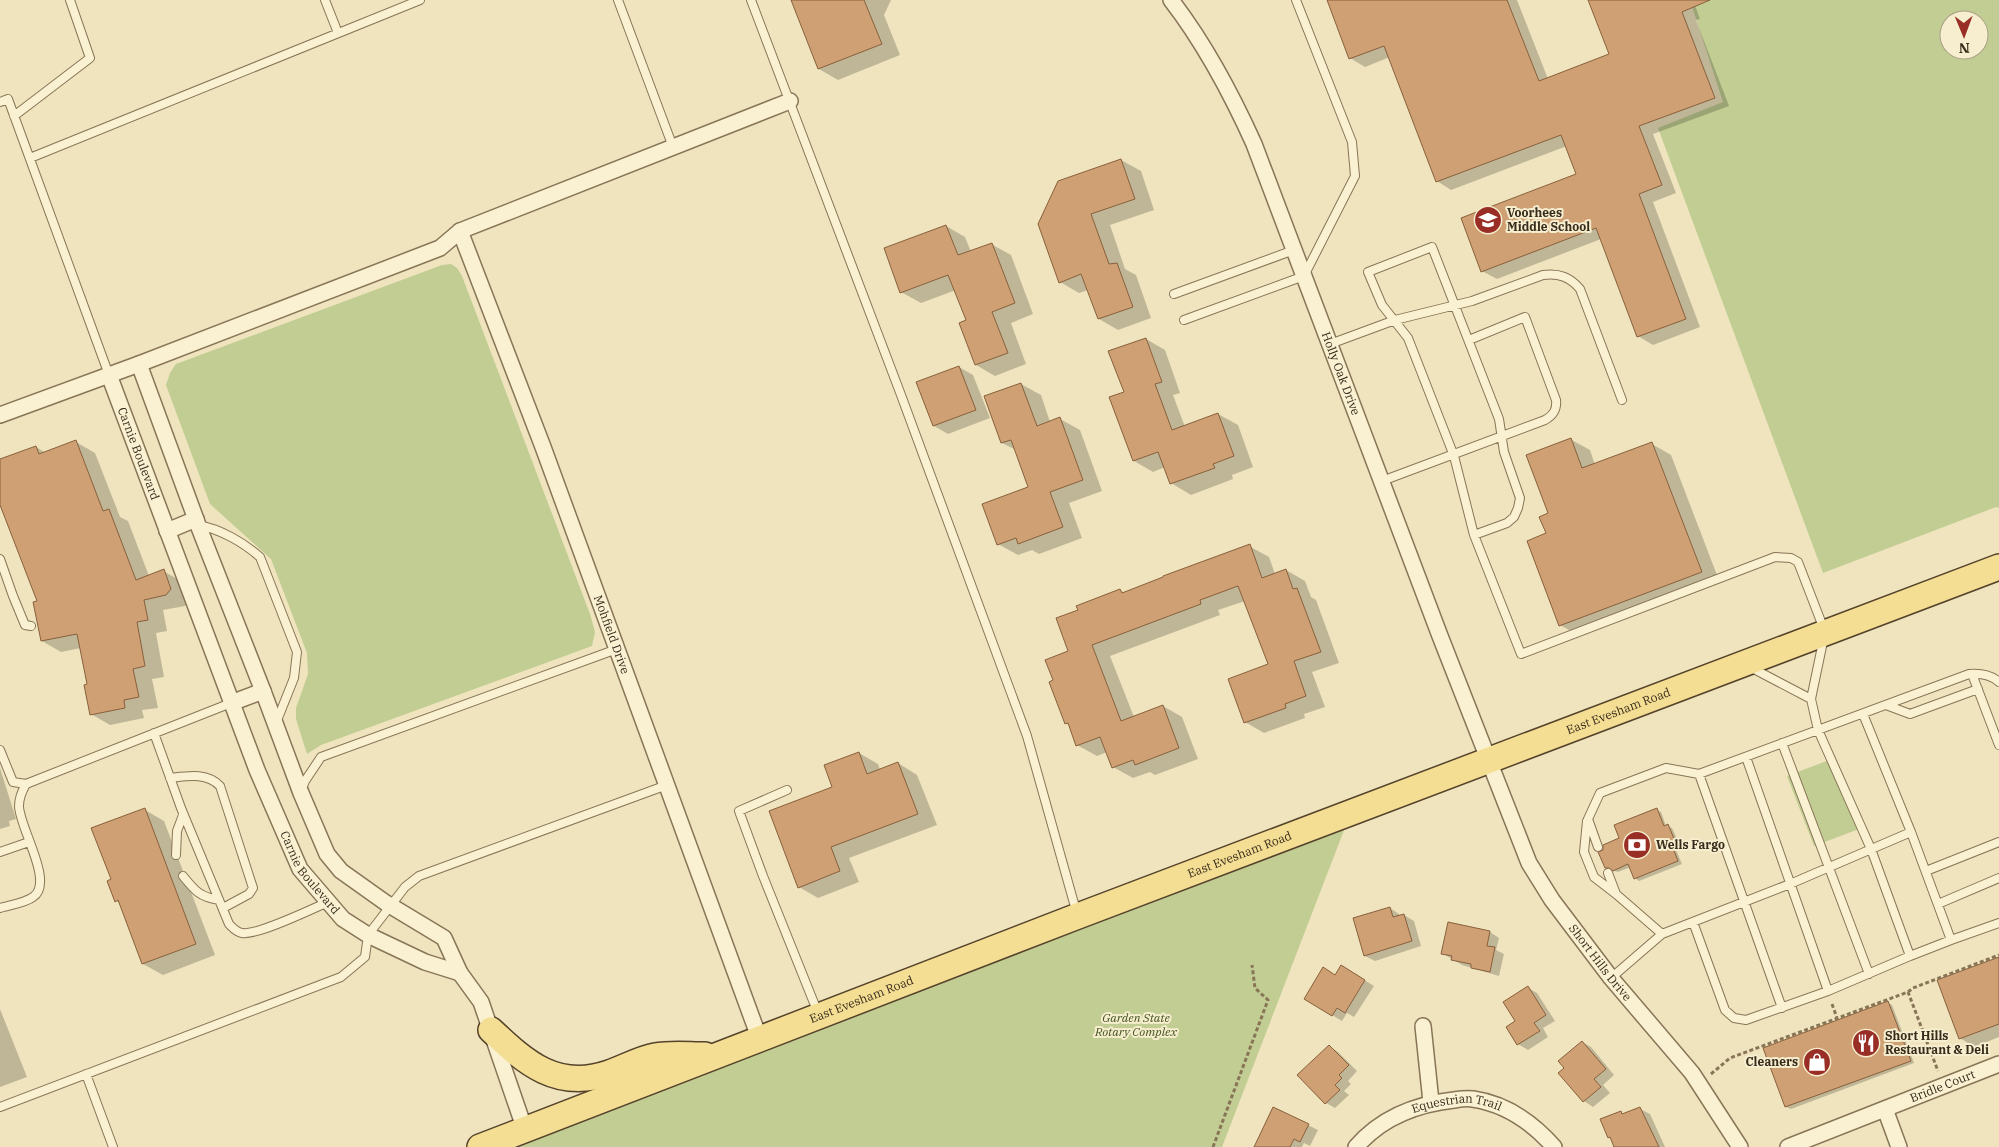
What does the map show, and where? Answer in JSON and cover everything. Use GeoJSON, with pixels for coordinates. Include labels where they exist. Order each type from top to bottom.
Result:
{"type":"FeatureCollection","features":[{"type":"Feature","properties":{"kind":"main road","name":"East Evesham Road"},"geometry":{"type":"LineString","coordinates":[[480,1147],[1078,916],[1999,567]]}},
{"type":"Feature","properties":{"kind":"main road"},"geometry":{"type":"LineString","coordinates":[[491,1030],[521,1058],[547,1073],[564,1078],[585,1079],[607,1074],[656,1056],[723,1054]]}},
{"type":"Feature","properties":{"kind":"street","name":"Holly Oak Drive"},"geometry":{"type":"LineString","coordinates":[[1171,0],[1204,47],[1238,108],[1257,152],[1488,760]]}},
{"type":"Feature","properties":{"kind":"street"},"geometry":{"type":"LineString","coordinates":[[0,415],[139,364],[440,248],[460,231],[790,101]]}},
{"type":"Feature","properties":{"kind":"street","name":"Mohfield Drive"},"geometry":{"type":"LineString","coordinates":[[460,231],[543,447],[760,1040]]}},
{"type":"Feature","properties":{"kind":"street","name":"Carnie Boulevard"},"geometry":{"type":"LineString","coordinates":[[139,364],[300,793],[326,854],[341,871],[391,906],[444,938],[460,974],[481,1002],[525,1130]]}},
{"type":"Feature","properties":{"kind":"street","name":"Carnie Boulevard"},"geometry":{"type":"LineString","coordinates":[[110,375],[231,703],[257,770],[300,869],[343,919],[368,935],[425,962],[460,974]]}},
{"type":"Feature","properties":{"kind":"street"},"geometry":{"type":"LineString","coordinates":[[168,531],[197,522]]}},
{"type":"Feature","properties":{"kind":"street"},"geometry":{"type":"LineString","coordinates":[[231,703],[263,692]]}},
{"type":"Feature","properties":{"kind":"street","name":"Short Hills Drive"},"geometry":{"type":"LineString","coordinates":[[1488,760],[1529,863],[1552,900],[1611,978],[1692,1073],[1740,1147]]}},
{"type":"Feature","properties":{"kind":"street"},"geometry":{"type":"LineString","coordinates":[[1423,1026],[1431,1102]]}},
{"type":"Feature","properties":{"kind":"street","name":"Bridle Court"},"geometry":{"type":"LineString","coordinates":[[1788,1147],[1999,1064]]}},
{"type":"Feature","properties":{"kind":"street","name":"Equestrian Trail"},"geometry":{"type":"LineString","coordinates":[[1356,1147],[1393,1116],[1431,1102],[1472,1098],[1493,1103],[1519,1115],[1540,1131],[1554,1147]]}},
{"type":"Feature","properties":{"kind":"street"},"geometry":{"type":"LineString","coordinates":[[1885,1109],[1899,1147]]}},
{"type":"Feature","properties":{"kind":"lane"},"geometry":{"type":"LineString","coordinates":[[14,116],[90,58],[70,0]]}},
{"type":"Feature","properties":{"kind":"lane"},"geometry":{"type":"LineString","coordinates":[[326,0],[338,33]]}},
{"type":"Feature","properties":{"kind":"lane"},"geometry":{"type":"LineString","coordinates":[[30,158],[420,0]]}},
{"type":"Feature","properties":{"kind":"lane"},"geometry":{"type":"LineString","coordinates":[[618,0],[673,147]]}},
{"type":"Feature","properties":{"kind":"lane"},"geometry":{"type":"LineString","coordinates":[[751,0],[902,395],[1027,736],[1078,916]]}},
{"type":"Feature","properties":{"kind":"lane"},"geometry":{"type":"LineString","coordinates":[[1184,320],[1304,276],[1355,176],[1352,142],[1296,0]]}},
{"type":"Feature","properties":{"kind":"lane"},"geometry":{"type":"LineString","coordinates":[[0,102],[8,99],[110,375]]}},
{"type":"Feature","properties":{"kind":"lane"},"geometry":{"type":"LineString","coordinates":[[1474,535],[1507,523],[1514,517],[1520,498],[1504,452],[1499,419],[1432,247],[1368,272],[1382,305],[1408,338],[1454,456],[1474,535],[1521,654],[1775,557],[1791,558],[1798,562],[1824,632],[1811,699],[1818,730],[1871,849],[1910,956]]}},
{"type":"Feature","properties":{"kind":"lane"},"geometry":{"type":"LineString","coordinates":[[1174,294],[1294,250]]}},
{"type":"Feature","properties":{"kind":"lane"},"geometry":{"type":"LineString","coordinates":[[1330,344],[1395,320],[1472,301],[1543,275],[1564,276],[1573,281],[1580,290],[1622,400]]}},
{"type":"Feature","properties":{"kind":"lane"},"geometry":{"type":"LineString","coordinates":[[1382,482],[1454,456],[1550,417],[1556,410],[1556,400],[1526,317],[1469,340]]}},
{"type":"Feature","properties":{"kind":"lane"},"geometry":{"type":"LineString","coordinates":[[197,522],[250,548],[260,557],[264,566],[297,652],[294,678],[276,725]]}},
{"type":"Feature","properties":{"kind":"lane"},"geometry":{"type":"LineString","coordinates":[[0,559],[25,624],[31,626]]}},
{"type":"Feature","properties":{"kind":"lane"},"geometry":{"type":"LineString","coordinates":[[300,793],[305,781],[321,756],[617,649]]}},
{"type":"Feature","properties":{"kind":"lane"},"geometry":{"type":"LineString","coordinates":[[1743,664],[1811,699]]}},
{"type":"Feature","properties":{"kind":"lane"},"geometry":{"type":"LineString","coordinates":[[1662,934],[1594,876],[1584,852],[1588,818],[1600,793],[1666,768],[1699,774],[1972,674],[1989,675],[1999,682]]}},
{"type":"Feature","properties":{"kind":"lane"},"geometry":{"type":"LineString","coordinates":[[1972,674],[1999,745]]}},
{"type":"Feature","properties":{"kind":"lane"},"geometry":{"type":"LineString","coordinates":[[1886,705],[1910,714],[1978,690]]}},
{"type":"Feature","properties":{"kind":"lane"},"geometry":{"type":"LineString","coordinates":[[0,750],[13,782],[26,784],[231,703]]}},
{"type":"Feature","properties":{"kind":"lane"},"geometry":{"type":"LineString","coordinates":[[1863,714],[1911,832],[1951,940]]}},
{"type":"Feature","properties":{"kind":"lane"},"geometry":{"type":"LineString","coordinates":[[154,733],[184,815],[222,908],[229,924],[235,930],[243,933],[260,930],[328,902]]}},
{"type":"Feature","properties":{"kind":"lane"},"geometry":{"type":"LineString","coordinates":[[1782,743],[1869,974]]}},
{"type":"Feature","properties":{"kind":"lane"},"geometry":{"type":"LineString","coordinates":[[1746,757],[1828,991]]}},
{"type":"Feature","properties":{"kind":"lane"},"geometry":{"type":"LineString","coordinates":[[1699,774],[1782,1008]]}},
{"type":"Feature","properties":{"kind":"lane"},"geometry":{"type":"LineString","coordinates":[[170,778],[198,776],[215,781],[220,786],[253,888],[249,894],[222,908]]}},
{"type":"Feature","properties":{"kind":"lane"},"geometry":{"type":"LineString","coordinates":[[0,908],[34,897],[40,888],[37,859],[21,822],[20,795],[26,784]]}},
{"type":"Feature","properties":{"kind":"lane"},"geometry":{"type":"LineString","coordinates":[[0,1107],[341,977],[365,957],[368,935],[405,887],[419,876],[667,785]]}},
{"type":"Feature","properties":{"kind":"lane"},"geometry":{"type":"LineString","coordinates":[[787,790],[740,811],[763,876],[820,1017]]}},
{"type":"Feature","properties":{"kind":"lane"},"geometry":{"type":"LineString","coordinates":[[176,855],[177,831],[184,815]]}},
{"type":"Feature","properties":{"kind":"lane"},"geometry":{"type":"LineString","coordinates":[[1588,818],[1598,847]]}},
{"type":"Feature","properties":{"kind":"lane"},"geometry":{"type":"LineString","coordinates":[[1611,978],[1662,934],[1790,884],[1911,832]]}},
{"type":"Feature","properties":{"kind":"lane"},"geometry":{"type":"LineString","coordinates":[[0,852],[29,842]]}},
{"type":"Feature","properties":{"kind":"lane"},"geometry":{"type":"LineString","coordinates":[[1926,871],[1999,842]]}},
{"type":"Feature","properties":{"kind":"lane"},"geometry":{"type":"LineString","coordinates":[[1608,873],[1616,894]]}},
{"type":"Feature","properties":{"kind":"lane"},"geometry":{"type":"LineString","coordinates":[[183,876],[194,890],[206,898],[219,900]]}},
{"type":"Feature","properties":{"kind":"lane"},"geometry":{"type":"LineString","coordinates":[[1938,904],[1999,878]]}},
{"type":"Feature","properties":{"kind":"lane"},"geometry":{"type":"LineString","coordinates":[[1693,922],[1725,1010],[1729,1015],[1740,1020],[1746,1020],[1828,991],[1910,956],[1999,923]]}},
{"type":"Feature","properties":{"kind":"lane"},"geometry":{"type":"LineString","coordinates":[[86,1074],[113,1147]]}},
{"type":"Feature","properties":{"kind":"path"},"geometry":{"type":"LineString","coordinates":[[1699,1084],[1730,1058],[1908,992],[1913,988],[1999,955]]}},
{"type":"Feature","properties":{"kind":"path"},"geometry":{"type":"LineString","coordinates":[[1213,1147],[1268,1000],[1255,988],[1252,965]]}},
{"type":"Feature","properties":{"kind":"path"},"geometry":{"type":"LineString","coordinates":[[1908,992],[1943,1086]]}},
{"type":"Feature","properties":{"kind":"green space"},"geometry":{"type":"Polygon","coordinates":[[[1690,0],[1999,0],[1999,508],[1996,507],[1823,573],[1658,128],[1723,102],[1690,0]]]}},
{"type":"Feature","properties":{"kind":"green space"},"geometry":{"type":"Polygon","coordinates":[[[451,264],[457,268],[462,276],[590,614],[595,632],[592,646],[321,745],[307,754],[296,719],[296,708],[308,674],[307,653],[271,559],[210,504],[166,385],[170,373],[176,364],[442,265],[451,264]]]}},
{"type":"Feature","properties":{"kind":"green space"},"geometry":{"type":"Polygon","coordinates":[[[1832,759],[1859,829],[1814,846],[1787,776],[1832,759]]]}},
{"type":"Feature","properties":{"kind":"green space","name":"Garden State Rotary Complex"},"geometry":{"type":"Polygon","coordinates":[[[1351,812],[1222,1147],[480,1147],[1351,812]]]}},
{"type":"Feature","properties":{"kind":"building"},"geometry":{"type":"Polygon","coordinates":[[[791,0],[864,0],[882,44],[818,69],[791,0]]]}},
{"type":"Feature","properties":{"kind":"building"},"geometry":{"type":"Polygon","coordinates":[[[1327,0],[1507,0],[1539,81],[1609,54],[1588,0],[1710,0],[1682,12],[1715,98],[1639,126],[1662,185],[1639,194],[1686,319],[1637,337],[1596,228],[1481,272],[1461,218],[1576,174],[1561,135],[1436,182],[1384,46],[1349,59],[1327,0]]]}},
{"type":"Feature","properties":{"kind":"building"},"geometry":{"type":"Polygon","coordinates":[[[1121,159],[1135,199],[1091,214],[1109,264],[1117,263],[1133,307],[1098,319],[1081,274],[1059,283],[1038,224],[1058,181],[1121,159]]]}},
{"type":"Feature","properties":{"kind":"building"},"geometry":{"type":"Polygon","coordinates":[[[946,225],[958,255],[992,243],[1015,303],[992,312],[1008,353],[975,365],[959,323],[966,320],[948,275],[900,293],[884,248],[946,225]]]}},
{"type":"Feature","properties":{"kind":"building"},"geometry":{"type":"Polygon","coordinates":[[[1146,338],[1162,382],[1155,384],[1172,430],[1218,413],[1234,456],[1213,464],[1215,468],[1170,484],[1158,452],[1133,461],[1109,397],[1124,392],[1108,351],[1146,338]]]}},
{"type":"Feature","properties":{"kind":"building"},"geometry":{"type":"Polygon","coordinates":[[[959,366],[976,410],[933,426],[916,382],[959,366]]]}},
{"type":"Feature","properties":{"kind":"building"},"geometry":{"type":"Polygon","coordinates":[[[1021,383],[1037,426],[1060,417],[1083,480],[1050,492],[1063,527],[1018,544],[1016,538],[997,545],[982,504],[1028,487],[1011,440],[1001,443],[984,396],[1021,383]]]}},
{"type":"Feature","properties":{"kind":"building"},"geometry":{"type":"Polygon","coordinates":[[[1571,438],[1582,468],[1652,442],[1702,572],[1559,626],[1527,541],[1546,533],[1539,517],[1548,513],[1526,455],[1571,438]]]}},
{"type":"Feature","properties":{"kind":"building"},"geometry":{"type":"Polygon","coordinates":[[[76,440],[103,511],[109,509],[136,580],[164,569],[171,589],[166,595],[144,600],[148,620],[137,622],[145,666],[133,669],[139,697],[124,700],[125,708],[90,715],[84,685],[87,684],[77,634],[41,641],[33,602],[37,601],[0,505],[0,459],[36,446],[39,454],[76,440]]]}},
{"type":"Feature","properties":{"kind":"building"},"geometry":{"type":"Polygon","coordinates":[[[1250,544],[1262,578],[1286,569],[1293,589],[1297,588],[1321,652],[1294,661],[1306,696],[1285,704],[1286,708],[1244,723],[1228,679],[1268,664],[1238,586],[1200,600],[1201,604],[1092,645],[1121,721],[1163,705],[1179,748],[1135,765],[1133,760],[1112,768],[1100,737],[1076,746],[1068,723],[1065,724],[1049,682],[1053,680],[1045,660],[1068,651],[1056,618],[1078,610],[1076,606],[1120,589],[1122,593],[1250,544]]]}},
{"type":"Feature","properties":{"kind":"building"},"geometry":{"type":"Polygon","coordinates":[[[859,752],[867,774],[898,762],[918,814],[831,847],[840,871],[798,888],[769,811],[832,787],[824,765],[859,752]]]}},
{"type":"Feature","properties":{"kind":"building"},"geometry":{"type":"Polygon","coordinates":[[[145,808],[196,944],[142,964],[118,900],[115,902],[107,881],[111,879],[91,828],[145,808]]]}},
{"type":"Feature","properties":{"kind":"building","name":"Wells Fargo"},"geometry":{"type":"Polygon","coordinates":[[[1657,808],[1664,826],[1668,824],[1675,841],[1671,843],[1678,861],[1634,879],[1628,864],[1613,871],[1605,868],[1598,852],[1603,850],[1603,845],[1619,838],[1614,825],[1657,808]]]}},
{"type":"Feature","properties":{"kind":"building"},"geometry":{"type":"Polygon","coordinates":[[[1390,907],[1393,917],[1404,914],[1412,941],[1364,956],[1353,918],[1390,907]]]}},
{"type":"Feature","properties":{"kind":"building"},"geometry":{"type":"Polygon","coordinates":[[[1448,922],[1490,931],[1487,946],[1495,947],[1490,972],[1471,968],[1471,964],[1451,960],[1452,956],[1441,954],[1448,922]]]}},
{"type":"Feature","properties":{"kind":"building"},"geometry":{"type":"Polygon","coordinates":[[[1999,957],[1999,1024],[1959,1039],[1937,980],[1999,957]]]}},
{"type":"Feature","properties":{"kind":"building"},"geometry":{"type":"Polygon","coordinates":[[[1341,965],[1365,980],[1345,1013],[1337,1008],[1332,1016],[1304,999],[1323,967],[1335,975],[1341,965]]]}},
{"type":"Feature","properties":{"kind":"building"},"geometry":{"type":"Polygon","coordinates":[[[1528,986],[1546,1015],[1534,1023],[1540,1031],[1517,1045],[1506,1027],[1515,1021],[1503,1002],[1528,986]]]}},
{"type":"Feature","properties":{"kind":"building"},"geometry":{"type":"Polygon","coordinates":[[[1888,1001],[1911,1061],[1785,1107],[1763,1048],[1888,1001]]]}},
{"type":"Feature","properties":{"kind":"building"},"geometry":{"type":"Polygon","coordinates":[[[1582,1041],[1606,1069],[1594,1079],[1601,1087],[1583,1102],[1558,1073],[1564,1068],[1558,1061],[1582,1041]]]}},
{"type":"Feature","properties":{"kind":"building"},"geometry":{"type":"Polygon","coordinates":[[[1329,1045],[1349,1065],[1339,1075],[1342,1078],[1335,1085],[1340,1090],[1325,1104],[1297,1075],[1329,1045]]]}},
{"type":"Feature","properties":{"kind":"building"},"geometry":{"type":"Polygon","coordinates":[[[1273,1107],[1309,1124],[1300,1142],[1294,1139],[1290,1147],[1254,1147],[1273,1107]]]}},
{"type":"Feature","properties":{"kind":"building"},"geometry":{"type":"Polygon","coordinates":[[[1640,1107],[1659,1147],[1614,1147],[1600,1119],[1621,1111],[1622,1114],[1640,1107]]]}},
{"type":"Feature","properties":{"kind":"place","name":"Voorhees Middle School"},"geometry":{"type":"Point","coordinates":[1488,220]}},
{"type":"Feature","properties":{"kind":"place","name":"Wells Fargo"},"geometry":{"type":"Point","coordinates":[1637,845]}},
{"type":"Feature","properties":{"kind":"place","name":"Short Hills Restaurant & Deli"},"geometry":{"type":"Point","coordinates":[1866,1043]}},
{"type":"Feature","properties":{"kind":"place","name":"Cleaners"},"geometry":{"type":"Point","coordinates":[1817,1062]}}]}
